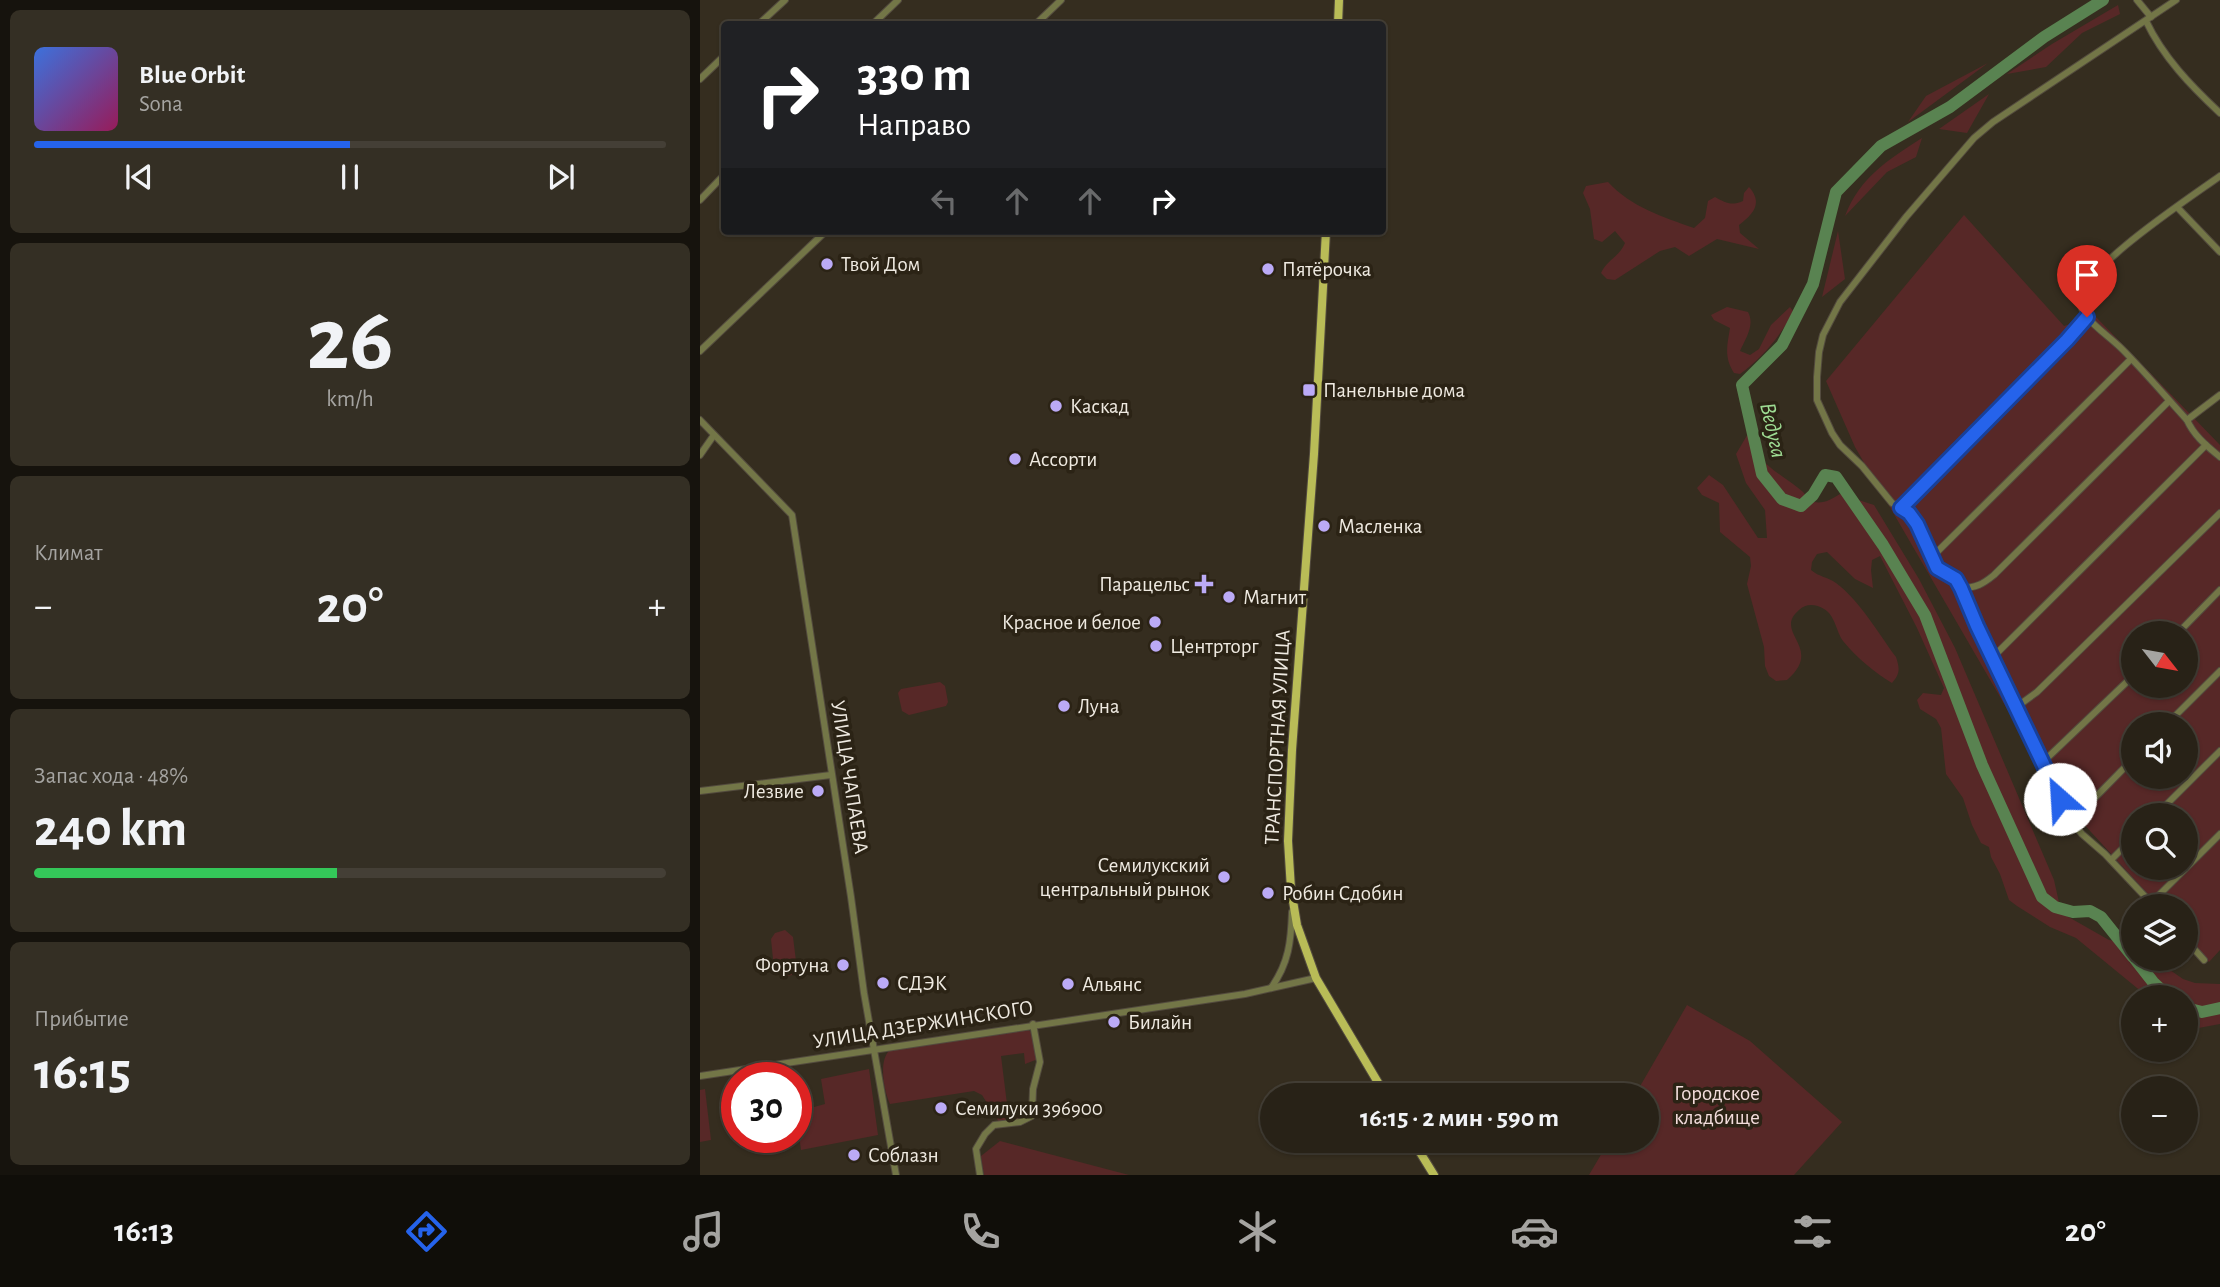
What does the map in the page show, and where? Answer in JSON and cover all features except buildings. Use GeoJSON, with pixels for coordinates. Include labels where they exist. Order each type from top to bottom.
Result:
{"type":"FeatureCollection","features":[{"type":"Feature","properties":{"kind":"main road"},"geometry":{"type":"LineString","coordinates":[[1338,21],[1339,0]]}},
{"type":"Feature","properties":{"kind":"main road","name":"ТРАНСПОРТНАЯ УЛИЦА"},"geometry":{"type":"LineString","coordinates":[[1326,235],[1288,841],[1297,925],[1316,978],[1378,1083]]}},
{"type":"Feature","properties":{"kind":"main road"},"geometry":{"type":"LineString","coordinates":[[1420,1153],[1434,1175]]}},
{"type":"Feature","properties":{"kind":"street"},"geometry":{"type":"LineString","coordinates":[[762,21],[785,0]]}},
{"type":"Feature","properties":{"kind":"street"},"geometry":{"type":"LineString","coordinates":[[876,21],[898,0]]}},
{"type":"Feature","properties":{"kind":"street"},"geometry":{"type":"LineString","coordinates":[[1039,21],[1061,0]]}},
{"type":"Feature","properties":{"kind":"street"},"geometry":{"type":"LineString","coordinates":[[2137,0],[2157,42],[2187,82],[2220,113]]}},
{"type":"Feature","properties":{"kind":"street"},"geometry":{"type":"LineString","coordinates":[[2143,894],[2072,821],[2015,708],[1956,579],[1937,568],[1917,524],[1909,513],[1892,503],[1862,466],[1840,445],[1817,400],[1817,377],[1822,335],[1840,302],[1906,217],[1973,138],[2176,0]]}},
{"type":"Feature","properties":{"kind":"street"},"geometry":{"type":"LineString","coordinates":[[700,79],[721,59]]}},
{"type":"Feature","properties":{"kind":"street"},"geometry":{"type":"LineString","coordinates":[[2220,176],[2126,246],[2091,276],[2081,294],[2080,302],[2087,317],[2131,359],[2187,420],[2191,429],[2220,457]]}},
{"type":"Feature","properties":{"kind":"street"},"geometry":{"type":"LineString","coordinates":[[700,200],[721,178]]}},
{"type":"Feature","properties":{"kind":"street"},"geometry":{"type":"LineString","coordinates":[[2177,207],[2220,252]]}},
{"type":"Feature","properties":{"kind":"street"},"geometry":{"type":"LineString","coordinates":[[700,351],[821,235]]}},
{"type":"Feature","properties":{"kind":"street"},"geometry":{"type":"LineString","coordinates":[[1901,508],[2087,317]]}},
{"type":"Feature","properties":{"kind":"street"},"geometry":{"type":"LineString","coordinates":[[1931,558],[2131,359]]}},
{"type":"Feature","properties":{"kind":"street"},"geometry":{"type":"LineString","coordinates":[[2187,420],[2220,395]]}},
{"type":"Feature","properties":{"kind":"street"},"geometry":{"type":"LineString","coordinates":[[1961,588],[1982,585],[1994,575],[2169,401]]}},
{"type":"Feature","properties":{"kind":"street","name":"УЛИЦА ЧАПАЕВА"},"geometry":{"type":"LineString","coordinates":[[700,420],[792,515],[873,1049],[896,1175]]}},
{"type":"Feature","properties":{"kind":"street"},"geometry":{"type":"LineString","coordinates":[[700,455],[714,435]]}},
{"type":"Feature","properties":{"kind":"street"},"geometry":{"type":"LineString","coordinates":[[1992,658],[2206,445]]}},
{"type":"Feature","properties":{"kind":"street"},"geometry":{"type":"LineString","coordinates":[[2015,708],[2037,692],[2220,513]]}},
{"type":"Feature","properties":{"kind":"street"},"geometry":{"type":"LineString","coordinates":[[2190,621],[2220,590]]}},
{"type":"Feature","properties":{"kind":"street"},"geometry":{"type":"LineString","coordinates":[[2179,712],[2220,671]]}},
{"type":"Feature","properties":{"kind":"street"},"geometry":{"type":"LineString","coordinates":[[2042,763],[2121,687]]}},
{"type":"Feature","properties":{"kind":"street"},"geometry":{"type":"LineString","coordinates":[[2168,803],[2220,751]]}},
{"type":"Feature","properties":{"kind":"street"},"geometry":{"type":"LineString","coordinates":[[2072,821],[2121,771]]}},
{"type":"Feature","properties":{"kind":"street"},"geometry":{"type":"LineString","coordinates":[[700,791],[831,775]]}},
{"type":"Feature","properties":{"kind":"street"},"geometry":{"type":"LineString","coordinates":[[2163,894],[2220,834]]}},
{"type":"Feature","properties":{"kind":"street"},"geometry":{"type":"LineString","coordinates":[[2111,860],[2121,850]]}},
{"type":"Feature","properties":{"kind":"street"},"geometry":{"type":"LineString","coordinates":[[1271,988],[1282,974],[1288,957],[1293,900]]}},
{"type":"Feature","properties":{"kind":"street"},"geometry":{"type":"LineString","coordinates":[[2198,953],[2204,960]]}},
{"type":"Feature","properties":{"kind":"street","name":"УЛИЦА ДЗЕРЖИНСКОГО"},"geometry":{"type":"LineString","coordinates":[[700,1076],[1233,995],[1316,978]]}},
{"type":"Feature","properties":{"kind":"street"},"geometry":{"type":"LineString","coordinates":[[980,1175],[976,1149],[985,1134],[994,1125],[1020,1122],[1032,1116],[1033,1089],[1040,1062],[1033,1024]]}},
{"type":"Feature","properties":{"kind":"green space"},"geometry":{"type":"Polygon","coordinates":[[[2118,5],[2120,14],[2082,33],[2046,67],[2007,74],[2052,44],[2118,5]]]}},
{"type":"Feature","properties":{"kind":"green space"},"geometry":{"type":"Polygon","coordinates":[[[1988,63],[1908,122],[1926,96],[1988,63]]]}},
{"type":"Feature","properties":{"kind":"green space"},"geometry":{"type":"Polygon","coordinates":[[[1989,94],[1967,133],[1939,129],[1989,94]]]}},
{"type":"Feature","properties":{"kind":"green space"},"geometry":{"type":"Polygon","coordinates":[[[1922,138],[1916,157],[1887,172],[1845,216],[1851,202],[1867,180],[1887,162],[1922,138]]]}},
{"type":"Feature","properties":{"kind":"green space"},"geometry":{"type":"Polygon","coordinates":[[[1608,182],[1637,205],[1694,228],[1705,218],[1708,201],[1715,197],[1729,203],[1739,203],[1743,201],[1744,193],[1749,187],[1756,204],[1752,213],[1739,225],[1740,233],[1759,249],[1717,239],[1689,256],[1675,247],[1660,251],[1615,280],[1607,279],[1601,273],[1625,243],[1615,231],[1602,242],[1594,239],[1590,209],[1583,193],[1586,186],[1608,182]]]}},
{"type":"Feature","properties":{"kind":"green space"},"geometry":{"type":"Polygon","coordinates":[[[1964,215],[2064,326],[2095,316],[2220,445],[2220,950],[2209,962],[2198,950],[2198,894],[2148,894],[2135,880],[2198,880],[2198,803],[2121,803],[2121,865],[2057,795],[1855,447],[1826,381],[1964,215]]]}},
{"type":"Feature","properties":{"kind":"green space"},"geometry":{"type":"Polygon","coordinates":[[[1838,231],[1845,279],[1822,297],[1838,231]]]}},
{"type":"Feature","properties":{"kind":"green space"},"geometry":{"type":"Polygon","coordinates":[[[1727,307],[1748,312],[1750,327],[1740,351],[1750,355],[1759,349],[1771,325],[1790,307],[1793,311],[1770,346],[1740,374],[1734,373],[1728,356],[1730,328],[1714,320],[1711,315],[1727,307]]]}},
{"type":"Feature","properties":{"kind":"green space"},"geometry":{"type":"Polygon","coordinates":[[[1749,432],[1751,442],[1762,459],[1812,501],[1825,502],[1840,494],[1874,505],[1919,579],[1955,648],[2054,880],[2060,907],[2065,915],[2109,940],[2121,942],[2121,971],[2171,971],[2195,983],[2220,984],[2220,1024],[2198,1028],[2198,985],[2133,985],[2076,938],[2050,927],[2009,900],[1989,847],[1981,843],[1963,798],[1946,774],[1941,728],[1936,719],[1920,709],[1917,700],[1923,693],[1941,695],[1944,688],[1880,556],[1872,560],[1873,588],[1855,579],[1827,552],[1817,554],[1811,570],[1845,590],[1896,657],[1898,671],[1892,683],[1848,647],[1828,612],[1811,605],[1799,610],[1792,618],[1791,626],[1801,658],[1797,668],[1787,680],[1776,681],[1769,676],[1747,584],[1750,557],[1720,532],[1719,503],[1702,495],[1697,488],[1709,475],[1723,485],[1758,538],[1767,538],[1765,510],[1746,483],[1736,454],[1749,432]]]}},
{"type":"Feature","properties":{"kind":"green space"},"geometry":{"type":"Polygon","coordinates":[[[940,682],[945,686],[948,702],[946,706],[909,715],[902,711],[898,693],[901,689],[940,682]]]}},
{"type":"Feature","properties":{"kind":"green space"},"geometry":{"type":"Polygon","coordinates":[[[785,930],[793,937],[797,969],[792,975],[783,977],[774,969],[771,939],[775,933],[785,930]]]}},
{"type":"Feature","properties":{"kind":"green space","name":"Городское кладбище"},"geometry":{"type":"Polygon","coordinates":[[[1687,1005],[1750,1041],[1842,1122],[1794,1175],[1589,1175],[1602,1153],[1659,1153],[1659,1083],[1642,1083],[1687,1005]]]}},
{"type":"Feature","properties":{"kind":"green space"},"geometry":{"type":"Polygon","coordinates":[[[1028,1030],[1033,1033],[1038,1059],[1025,1064],[1024,1053],[1001,1056],[1008,1112],[1023,1110],[1021,1121],[999,1122],[982,1095],[974,1091],[890,1104],[883,1068],[890,1050],[1028,1030]]]}},
{"type":"Feature","properties":{"kind":"green space"},"geometry":{"type":"Polygon","coordinates":[[[869,1069],[878,1135],[812,1148],[812,1108],[825,1104],[821,1079],[869,1069]]]}},
{"type":"Feature","properties":{"kind":"green space"},"geometry":{"type":"Polygon","coordinates":[[[705,1089],[711,1140],[700,1142],[700,1090],[705,1089]]]}},
{"type":"Feature","properties":{"kind":"green space"},"geometry":{"type":"Polygon","coordinates":[[[1000,1141],[1129,1175],[984,1175],[981,1156],[1000,1141]]]}},
{"type":"Feature","properties":{"kind":"waterway","name":"Ведуга"},"geometry":{"type":"LineString","coordinates":[[2103,0],[2044,37],[1950,107],[1881,146],[1836,192],[1813,284],[1782,345],[1742,385],[1762,474],[1782,499],[1801,506],[1813,495],[1825,475],[1836,477],[1883,545],[1925,615],[1982,765],[2042,897],[2055,907],[2073,912],[2090,911],[2101,917],[2121,942]]}},
{"type":"Feature","properties":{"kind":"waterway","name":"Ведуга"},"geometry":{"type":"LineString","coordinates":[[2144,971],[2156,985]]}},
{"type":"Feature","properties":{"kind":"waterway","name":"Ведуга"},"geometry":{"type":"LineString","coordinates":[[2198,1011],[2220,1008]]}},
{"type":"Feature","properties":{"kind":"place","name":"Твой Дом"},"geometry":{"type":"Point","coordinates":[827,264]}},
{"type":"Feature","properties":{"kind":"place","name":"Пятёрочка"},"geometry":{"type":"Point","coordinates":[1268,269]}},
{"type":"Feature","properties":{"kind":"place","name":"Панельные дома"},"geometry":{"type":"Point","coordinates":[1309,390]}},
{"type":"Feature","properties":{"kind":"place","name":"Каскад"},"geometry":{"type":"Point","coordinates":[1056,406]}},
{"type":"Feature","properties":{"kind":"place","name":"Ассорти"},"geometry":{"type":"Point","coordinates":[1015,459]}},
{"type":"Feature","properties":{"kind":"place","name":"Масленка"},"geometry":{"type":"Point","coordinates":[1324,526]}},
{"type":"Feature","properties":{"kind":"place","name":"Парацельс"},"geometry":{"type":"Point","coordinates":[1204,584]}},
{"type":"Feature","properties":{"kind":"place","name":"Магнит"},"geometry":{"type":"Point","coordinates":[1229,597]}},
{"type":"Feature","properties":{"kind":"place","name":"Красное и белое"},"geometry":{"type":"Point","coordinates":[1155,622]}},
{"type":"Feature","properties":{"kind":"place","name":"Центрторг"},"geometry":{"type":"Point","coordinates":[1156,646]}},
{"type":"Feature","properties":{"kind":"place","name":"Луна"},"geometry":{"type":"Point","coordinates":[1064,706]}},
{"type":"Feature","properties":{"kind":"place","name":"Лезвие"},"geometry":{"type":"Point","coordinates":[818,791]}},
{"type":"Feature","properties":{"kind":"place","name":"Семилукский центральный рынок"},"geometry":{"type":"Point","coordinates":[1224,877]}},
{"type":"Feature","properties":{"kind":"place","name":"Робин Сдобин"},"geometry":{"type":"Point","coordinates":[1268,893]}},
{"type":"Feature","properties":{"kind":"place","name":"Фортуна"},"geometry":{"type":"Point","coordinates":[843,965]}},
{"type":"Feature","properties":{"kind":"place","name":"СДЭК"},"geometry":{"type":"Point","coordinates":[883,983]}},
{"type":"Feature","properties":{"kind":"place","name":"Альянс"},"geometry":{"type":"Point","coordinates":[1068,984]}},
{"type":"Feature","properties":{"kind":"place","name":"Билайн"},"geometry":{"type":"Point","coordinates":[1114,1022]}},
{"type":"Feature","properties":{"kind":"place","name":"Семилуки 396900"},"geometry":{"type":"Point","coordinates":[941,1108]}},
{"type":"Feature","properties":{"kind":"place","name":"Соблазн"},"geometry":{"type":"Point","coordinates":[854,1155]}},
{"type":"Feature","properties":{"kind":"route"},"geometry":{"type":"LineString","coordinates":[[2060,799],[1977,626],[1968,600],[1956,579],[1937,568],[1917,524],[1909,513],[1901,508],[2087,317]]}}]}
